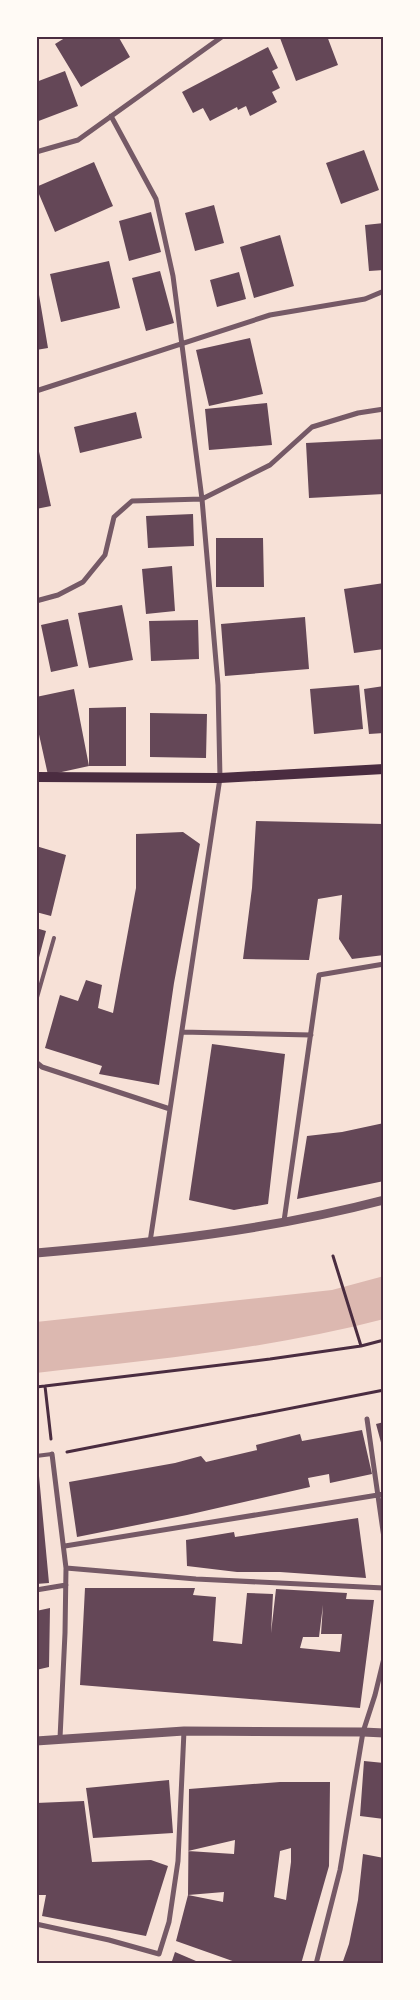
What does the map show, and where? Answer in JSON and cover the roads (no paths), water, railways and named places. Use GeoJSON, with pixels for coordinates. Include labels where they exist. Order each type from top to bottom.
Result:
{"type":"FeatureCollection","features":[{"type":"Feature","properties":{"kind":"main road"},"geometry":{"type":"LineString","coordinates":[[36,777],[220,778],[384,769]]}},
{"type":"Feature","properties":{"kind":"street"},"geometry":{"type":"LineString","coordinates":[[36,152],[78,140],[223,36]]}},
{"type":"Feature","properties":{"kind":"street"},"geometry":{"type":"LineString","coordinates":[[111,116],[156,198],[173,276],[202,499],[218,685],[220,778],[150,1243]]}},
{"type":"Feature","properties":{"kind":"street"},"geometry":{"type":"LineString","coordinates":[[36,391],[270,315],[365,299],[384,291]]}},
{"type":"Feature","properties":{"kind":"street"},"geometry":{"type":"LineString","coordinates":[[36,601],[58,595],[83,582],[105,555],[114,517],[132,501],[202,499],[270,465],[312,427],[358,412],[384,409]]}},
{"type":"Feature","properties":{"kind":"street"},"geometry":{"type":"LineString","coordinates":[[284,1221],[319,975],[384,964]]}},
{"type":"Feature","properties":{"kind":"street"},"geometry":{"type":"LineString","coordinates":[[182,1032],[311,1035]]}},
{"type":"Feature","properties":{"kind":"street"},"geometry":{"type":"LineString","coordinates":[[36,1062],[42,1067],[170,1109]]}},
{"type":"Feature","properties":{"kind":"street"},"geometry":{"type":"LineString","coordinates":[[36,1253],[150,1243],[335,1213],[384,1200]]}},
{"type":"Feature","properties":{"kind":"street"},"geometry":{"type":"LineString","coordinates":[[367,1419],[381,1494],[384,1538]]}},
{"type":"Feature","properties":{"kind":"street"},"geometry":{"type":"LineString","coordinates":[[52,1454],[65,1546],[66,1568],[60,1738]]}},
{"type":"Feature","properties":{"kind":"street"},"geometry":{"type":"LineString","coordinates":[[65,1546],[381,1494]]}},
{"type":"Feature","properties":{"kind":"street"},"geometry":{"type":"LineString","coordinates":[[66,1568],[196,1579],[384,1588]]}},
{"type":"Feature","properties":{"kind":"street"},"geometry":{"type":"LineString","coordinates":[[36,1590],[66,1585]]}},
{"type":"Feature","properties":{"kind":"street"},"geometry":{"type":"LineString","coordinates":[[316,1964],[340,1870],[363,1732],[384,1658]]}},
{"type":"Feature","properties":{"kind":"street"},"geometry":{"type":"LineString","coordinates":[[36,1924],[109,1940],[159,1954],[169,1922],[178,1861],[184,1731]]}},
{"type":"Feature","properties":{"kind":"street"},"geometry":{"type":"LineString","coordinates":[[36,1741],[184,1731],[384,1733]]}},
{"type":"Feature","properties":{"kind":"lane"},"geometry":{"type":"LineString","coordinates":[[36,1001],[54,938]]}},
{"type":"Feature","properties":{"kind":"lane"},"geometry":{"type":"LineString","coordinates":[[36,1456],[52,1454]]}}]}
